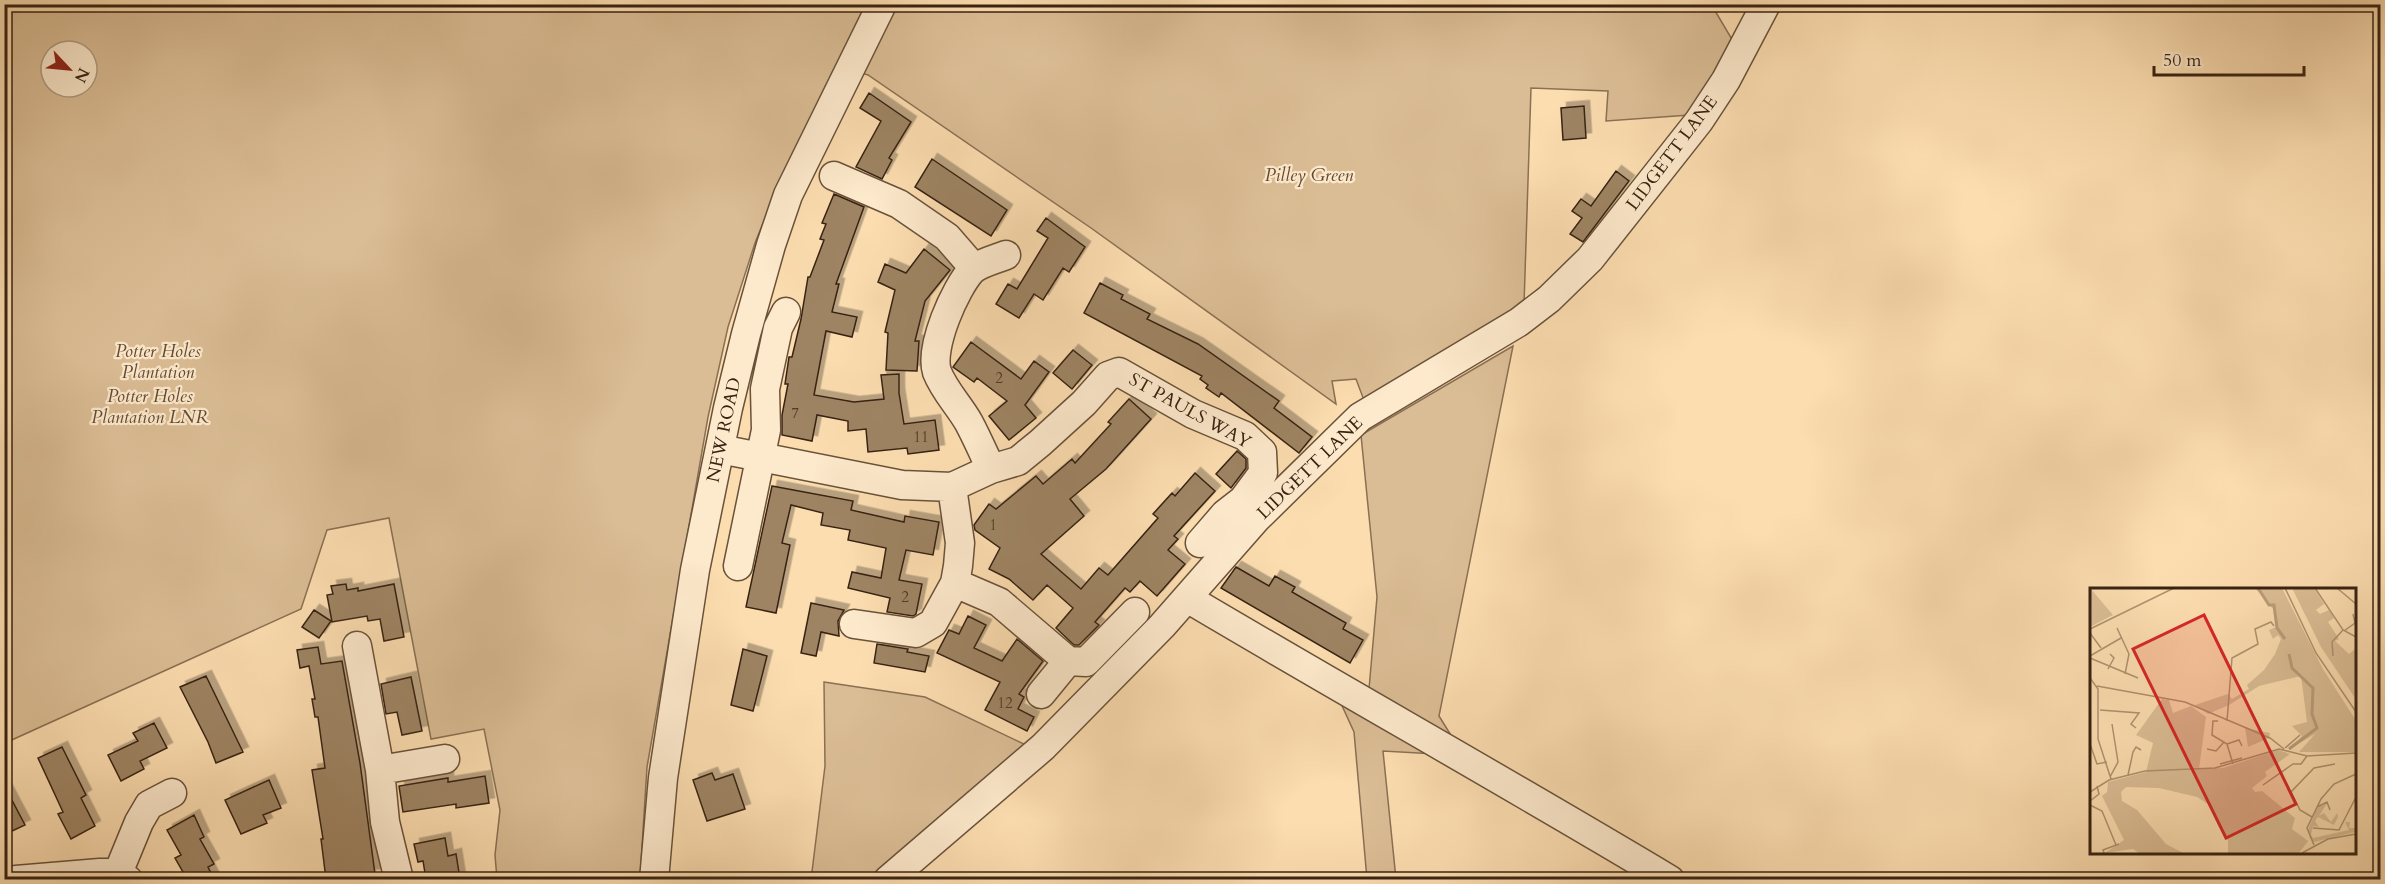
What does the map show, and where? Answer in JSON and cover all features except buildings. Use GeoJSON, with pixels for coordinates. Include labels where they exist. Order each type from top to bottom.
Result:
{"type":"FeatureCollection","features":[{"type":"Feature","properties":{"kind":"street","name":"NEW ROAD"},"geometry":{"type":"LineString","coordinates":[[654,879],[663,778],[690,602],[720,449],[746,334],[771,244],[788,195],[882,4]]}},
{"type":"Feature","properties":{"kind":"street","name":"LIDGETT LANE"},"geometry":{"type":"LineString","coordinates":[[888,879],[1043,747],[1187,598],[1256,519],[1360,417],[1519,321],[1549,298],[1590,259],[1699,121],[1726,80],[1766,4]]}},
{"type":"Feature","properties":{"kind":"street"},"geometry":{"type":"LineString","coordinates":[[834,176],[899,204],[947,237],[974,268]]}},
{"type":"Feature","properties":{"kind":"street"},"geometry":{"type":"LineString","coordinates":[[991,469],[968,422],[949,397],[936,370],[938,339],[950,306],[962,283],[974,268],[1006,255]]}},
{"type":"Feature","properties":{"kind":"street"},"geometry":{"type":"LineString","coordinates":[[738,566],[766,430],[765,389],[778,327],[786,312]]}},
{"type":"Feature","properties":{"kind":"street","name":"ST PAULS WAY"},"geometry":{"type":"LineString","coordinates":[[720,449],[902,485],[952,487],[991,469],[1018,461],[1066,419],[1108,376],[1119,372],[1193,414],[1245,436],[1262,452],[1263,473],[1243,500],[1225,514],[1200,543]]}},
{"type":"Feature","properties":{"kind":"street"},"geometry":{"type":"LineString","coordinates":[[854,624],[916,633],[933,623],[955,583],[958,566],[960,543],[952,487]]}},
{"type":"Feature","properties":{"kind":"street"},"geometry":{"type":"LineString","coordinates":[[955,583],[999,602],[1068,661],[1086,662],[1135,612]]}},
{"type":"Feature","properties":{"kind":"street"},"geometry":{"type":"LineString","coordinates":[[1187,598],[1670,879]]}},
{"type":"Feature","properties":{"kind":"street"},"geometry":{"type":"LineString","coordinates":[[357,646],[380,770],[385,822],[399,879]]}},
{"type":"Feature","properties":{"kind":"street"},"geometry":{"type":"LineString","coordinates":[[1041,694],[1068,661]]}},
{"type":"Feature","properties":{"kind":"street"},"geometry":{"type":"LineString","coordinates":[[380,770],[445,759]]}},
{"type":"Feature","properties":{"kind":"street"},"geometry":{"type":"LineString","coordinates":[[16,879],[123,876],[139,822],[149,805],[172,793]]}},
{"type":"Feature","properties":{"kind":"green space"},"geometry":{"type":"Polygon","coordinates":[[[162,4],[1711,4],[1733,41],[1690,115],[1606,121],[1608,91],[1531,88],[1524,305],[1365,403],[1356,379],[1332,381],[1336,404],[1091,228],[868,75],[841,67],[776,191],[755,243],[728,327],[708,417],[647,767],[640,879],[497,879],[495,855],[500,810],[484,729],[431,739],[389,518],[327,530],[301,609],[5,743],[5,12],[162,4]]]}},
{"type":"Feature","properties":{"kind":"green space"},"geometry":{"type":"Polygon","coordinates":[[[1513,346],[1439,716],[1457,745],[1436,754],[1383,751],[1396,879],[1367,879],[1354,732],[1338,697],[1369,689],[1377,597],[1361,435],[1513,346]]]}},
{"type":"Feature","properties":{"kind":"green space"},"geometry":{"type":"Polygon","coordinates":[[[824,682],[925,697],[1028,746],[910,879],[811,880],[825,766],[824,682]]]}},
{"type":"Feature","properties":{"kind":"park label","name":"Pilley Green"},"geometry":{"type":"Point","coordinates":[1309,175]}},
{"type":"Feature","properties":{"kind":"park label","name":"Potter Holes Plantation"},"geometry":{"type":"Point","coordinates":[158,361]}},
{"type":"Feature","properties":{"kind":"park label","name":"Potter Holes Plantation LNR"},"geometry":{"type":"Point","coordinates":[150,406]}}]}
